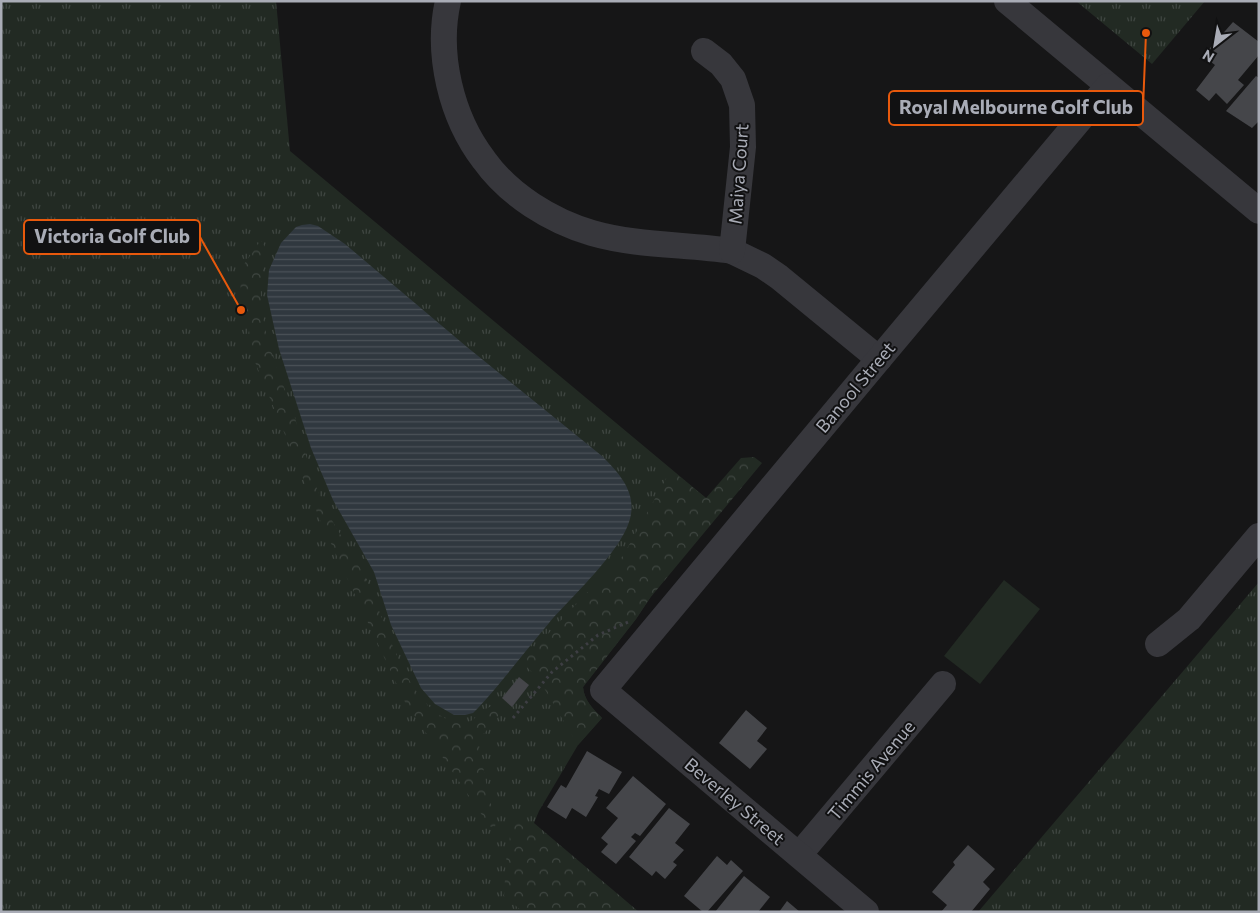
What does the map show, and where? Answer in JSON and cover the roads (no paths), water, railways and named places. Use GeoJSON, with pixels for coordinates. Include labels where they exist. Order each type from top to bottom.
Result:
{"type":"FeatureCollection","features":[{"type":"Feature","properties":{"kind":"street"},"geometry":{"type":"LineString","coordinates":[[448,1],[444,25],[444,46],[454,102],[479,154],[515,192],[549,216],[592,233],[615,239],[732,251],[763,266],[779,277],[878,358]]}},
{"type":"Feature","properties":{"kind":"street"},"geometry":{"type":"LineString","coordinates":[[1007,1],[1259,211]]}},
{"type":"Feature","properties":{"kind":"street","name":"Maiya Court"},"geometry":{"type":"LineString","coordinates":[[704,51],[721,64],[732,79],[742,105],[743,147],[732,251]]}},
{"type":"Feature","properties":{"kind":"street","name":"Banool Street"},"geometry":{"type":"LineString","coordinates":[[603,690],[878,358],[1108,86]]}},
{"type":"Feature","properties":{"kind":"street"},"geometry":{"type":"LineString","coordinates":[[1158,644],[1189,620],[1259,536]]}},
{"type":"Feature","properties":{"kind":"street","name":"Timmis Avenue"},"geometry":{"type":"LineString","coordinates":[[799,855],[943,684]]}},
{"type":"Feature","properties":{"kind":"street","name":"Beverley Street"},"geometry":{"type":"LineString","coordinates":[[603,690],[866,912]]}},
{"type":"Feature","properties":{"kind":"place","name":"Royal Melbourne Golf Club"},"geometry":{"type":"Point","coordinates":[1146,33]}},
{"type":"Feature","properties":{"kind":"place","name":"Victoria Golf Club"},"geometry":{"type":"Point","coordinates":[241,310]}}]}
